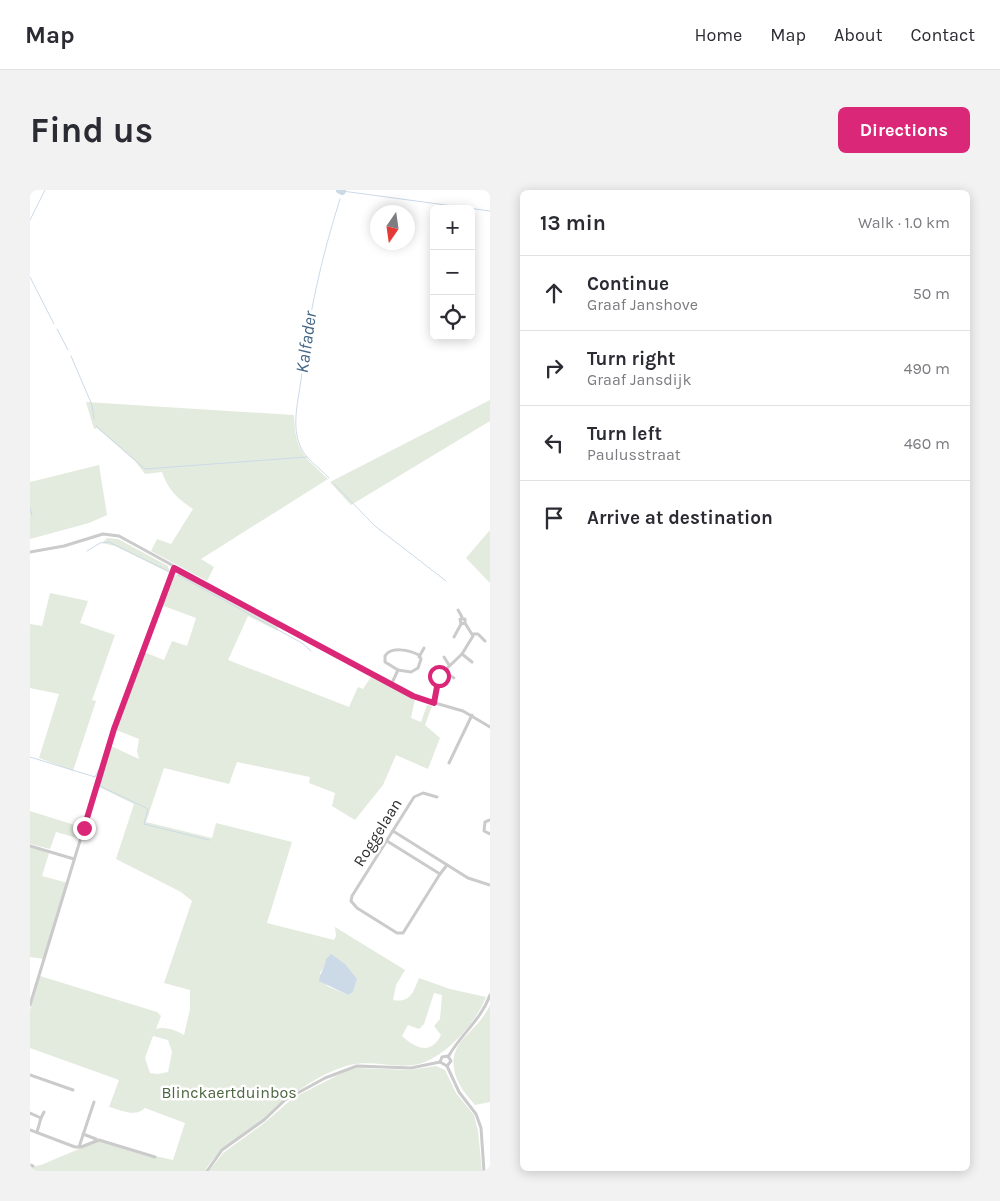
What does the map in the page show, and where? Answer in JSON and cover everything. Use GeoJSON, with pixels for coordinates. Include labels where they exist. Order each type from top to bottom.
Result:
{"type":"FeatureCollection","features":[{"type":"Feature","properties":{"kind":"street"},"geometry":{"type":"LineString","coordinates":[[30,552],[64,546],[103,534],[119,536],[174,568],[391,685],[413,696],[472,715],[490,727]]}},
{"type":"Feature","properties":{"kind":"street"},"geometry":{"type":"LineString","coordinates":[[30,1006],[114,729],[174,568]]}},
{"type":"Feature","properties":{"kind":"street"},"geometry":{"type":"LineString","coordinates":[[458,610],[462,618],[459,620],[473,634],[478,634],[485,641]]}},
{"type":"Feature","properties":{"kind":"street"},"geometry":{"type":"LineString","coordinates":[[454,637],[463,624]]}},
{"type":"Feature","properties":{"kind":"street"},"geometry":{"type":"LineString","coordinates":[[434,703],[436,681],[442,671],[462,654],[473,634]]}},
{"type":"Feature","properties":{"kind":"street"},"geometry":{"type":"LineString","coordinates":[[419,657],[411,652],[388,651],[385,656],[385,662],[398,670],[415,671],[420,664],[419,657],[424,648]]}},
{"type":"Feature","properties":{"kind":"street"},"geometry":{"type":"LineString","coordinates":[[462,654],[472,662]]}},
{"type":"Feature","properties":{"kind":"street"},"geometry":{"type":"LineString","coordinates":[[444,657],[449,665]]}},
{"type":"Feature","properties":{"kind":"street"},"geometry":{"type":"LineString","coordinates":[[391,685],[398,670]]}},
{"type":"Feature","properties":{"kind":"street"},"geometry":{"type":"LineString","coordinates":[[442,671],[454,678]]}},
{"type":"Feature","properties":{"kind":"street"},"geometry":{"type":"LineString","coordinates":[[449,763],[472,715]]}},
{"type":"Feature","properties":{"kind":"street","name":"Roggelaan"},"geometry":{"type":"LineString","coordinates":[[437,797],[423,794],[414,796],[352,896],[351,901],[357,908],[397,933],[403,933],[440,874]]}},
{"type":"Feature","properties":{"kind":"street"},"geometry":{"type":"LineString","coordinates":[[490,820],[484,824],[483,829],[490,834]]}},
{"type":"Feature","properties":{"kind":"street"},"geometry":{"type":"LineString","coordinates":[[393,831],[468,878],[490,885]]}},
{"type":"Feature","properties":{"kind":"street"},"geometry":{"type":"LineString","coordinates":[[387,842],[440,874],[447,864]]}},
{"type":"Feature","properties":{"kind":"street"},"geometry":{"type":"LineString","coordinates":[[30,846],[74,859]]}},
{"type":"Feature","properties":{"kind":"street"},"geometry":{"type":"LineString","coordinates":[[440,1062],[443,1056],[448,1056],[459,1040],[480,1017],[490,995]]}},
{"type":"Feature","properties":{"kind":"street"},"geometry":{"type":"LineString","coordinates":[[447,1066],[451,1061],[448,1056]]}},
{"type":"Feature","properties":{"kind":"street"},"geometry":{"type":"LineString","coordinates":[[207,1171],[222,1150],[264,1120],[286,1100],[325,1078],[357,1066],[411,1068],[440,1062],[447,1066],[458,1092],[473,1109],[479,1122],[484,1171]]}},
{"type":"Feature","properties":{"kind":"street"},"geometry":{"type":"LineString","coordinates":[[30,1075],[73,1090]]}},
{"type":"Feature","properties":{"kind":"street"},"geometry":{"type":"LineString","coordinates":[[79,1147],[94,1102]]}},
{"type":"Feature","properties":{"kind":"street"},"geometry":{"type":"LineString","coordinates":[[37,1132],[44,1112]]}},
{"type":"Feature","properties":{"kind":"street"},"geometry":{"type":"LineString","coordinates":[[30,1113],[41,1118]]}},
{"type":"Feature","properties":{"kind":"street"},"geometry":{"type":"LineString","coordinates":[[30,1130],[79,1147],[96,1140]]}},
{"type":"Feature","properties":{"kind":"street"},"geometry":{"type":"LineString","coordinates":[[83,1134],[96,1140],[154,1157]]}},
{"type":"Feature","properties":{"kind":"green space"},"geometry":{"type":"Polygon","coordinates":[[[490,400],[490,421],[351,505],[330,482],[490,400]]]}},
{"type":"Feature","properties":{"kind":"green space"},"geometry":{"type":"Polygon","coordinates":[[[86,402],[294,415],[296,437],[302,452],[328,479],[201,559],[214,567],[207,581],[151,551],[157,539],[171,544],[193,509],[174,494],[162,472],[145,474],[135,461],[97,428],[94,429],[86,402]]]}},
{"type":"Feature","properties":{"kind":"green space"},"geometry":{"type":"Polygon","coordinates":[[[99,465],[107,515],[89,523],[30,539],[30,482],[99,465]]]}},
{"type":"Feature","properties":{"kind":"green space"},"geometry":{"type":"Polygon","coordinates":[[[490,530],[490,583],[466,558],[490,530]]]}},
{"type":"Feature","properties":{"kind":"green space"},"geometry":{"type":"Polygon","coordinates":[[[107,538],[118,539],[168,566],[170,573],[115,546],[102,543],[107,538]]]}},
{"type":"Feature","properties":{"kind":"green space"},"geometry":{"type":"Polygon","coordinates":[[[179,574],[278,627],[278,631],[248,616],[228,660],[349,707],[358,687],[363,689],[371,677],[415,699],[411,718],[421,722],[427,705],[432,706],[425,725],[440,738],[428,769],[396,755],[383,785],[355,820],[332,806],[335,793],[309,783],[310,777],[237,762],[229,784],[164,768],[146,822],[212,838],[216,823],[292,842],[267,923],[334,940],[336,936],[335,927],[405,970],[396,985],[393,1000],[399,1001],[410,996],[419,978],[450,989],[486,997],[475,1018],[466,1029],[447,1049],[436,1056],[414,1065],[358,1064],[326,1074],[293,1095],[224,1148],[205,1171],[30,1171],[30,1167],[41,1165],[98,1141],[154,1158],[155,1156],[173,1160],[185,1123],[145,1108],[133,1113],[109,1107],[119,1080],[30,1048],[30,1010],[40,976],[157,1012],[161,1016],[156,1029],[167,1029],[184,1035],[190,1009],[190,990],[164,983],[192,901],[181,892],[116,859],[134,804],[99,787],[111,746],[139,759],[137,751],[139,739],[116,730],[144,652],[164,660],[172,641],[187,646],[196,618],[161,605],[173,576],[179,574]],[[325,965],[320,973],[327,986],[348,995],[353,992],[357,979],[325,965]],[[434,993],[424,1024],[419,1029],[408,1025],[402,1036],[418,1047],[423,1048],[428,1048],[437,1041],[441,1035],[434,1026],[440,1019],[442,995],[434,993]],[[153,1036],[145,1058],[150,1073],[168,1072],[172,1052],[168,1040],[153,1036]]]}},
{"type":"Feature","properties":{"kind":"green space"},"geometry":{"type":"Polygon","coordinates":[[[50,593],[88,601],[80,623],[115,635],[92,700],[96,701],[73,771],[39,758],[59,694],[30,688],[30,624],[42,626],[50,593]]]}},
{"type":"Feature","properties":{"kind":"green space"},"geometry":{"type":"Polygon","coordinates":[[[30,811],[81,827],[77,838],[56,832],[50,849],[30,844],[30,811]]]}},
{"type":"Feature","properties":{"kind":"green space"},"geometry":{"type":"Polygon","coordinates":[[[30,847],[49,853],[42,876],[68,883],[45,959],[30,957],[30,847]]]}},
{"type":"Feature","properties":{"kind":"green space"},"geometry":{"type":"Polygon","coordinates":[[[490,1005],[490,1102],[475,1105],[458,1082],[455,1074],[454,1056],[463,1039],[481,1019],[490,1005]]]}},
{"type":"Feature","properties":{"kind":"green space","name":"Blinckaertduinbos"},"geometry":{"type":"Polygon","coordinates":[[[436,1066],[445,1070],[456,1093],[474,1115],[478,1131],[482,1171],[209,1171],[223,1153],[263,1124],[293,1098],[342,1073],[357,1068],[410,1070],[436,1066]]]}},
{"type":"Feature","properties":{"kind":"water"},"geometry":{"type":"Polygon","coordinates":[[[331,954],[345,964],[357,979],[353,992],[348,995],[319,981],[326,959],[331,954]]]}},
{"type":"Feature","properties":{"kind":"waterway"},"geometry":{"type":"LineString","coordinates":[[30,220],[45,190]]}},
{"type":"Feature","properties":{"kind":"waterway"},"geometry":{"type":"LineString","coordinates":[[342,191],[490,211]]}},
{"type":"Feature","properties":{"kind":"waterway","name":"Kalfader"},"geometry":{"type":"LineString","coordinates":[[329,478],[303,452],[296,432],[296,414],[307,334],[316,289],[340,199]]}},
{"type":"Feature","properties":{"kind":"waterway"},"geometry":{"type":"LineString","coordinates":[[30,277],[54,324]]}},
{"type":"Feature","properties":{"kind":"waterway"},"geometry":{"type":"LineString","coordinates":[[57,329],[68,350]]}},
{"type":"Feature","properties":{"kind":"waterway"},"geometry":{"type":"LineString","coordinates":[[71,356],[92,405],[94,419]]}},
{"type":"Feature","properties":{"kind":"waterway"},"geometry":{"type":"LineString","coordinates":[[96,426],[145,469],[307,457]]}},
{"type":"Feature","properties":{"kind":"waterway","name":"Kalfader"},"geometry":{"type":"LineString","coordinates":[[334,484],[375,526],[446,581]]}},
{"type":"Feature","properties":{"kind":"waterway"},"geometry":{"type":"LineString","coordinates":[[30,508],[32,515]]}},
{"type":"Feature","properties":{"kind":"waterway"},"geometry":{"type":"LineString","coordinates":[[87,551],[100,543],[109,542],[168,571]]}},
{"type":"Feature","properties":{"kind":"waterway"},"geometry":{"type":"LineString","coordinates":[[178,575],[302,643],[311,651]]}},
{"type":"Feature","properties":{"kind":"waterway"},"geometry":{"type":"LineString","coordinates":[[30,757],[95,777],[99,769]]}},
{"type":"Feature","properties":{"kind":"waterway"},"geometry":{"type":"LineString","coordinates":[[104,771],[100,786],[148,809],[144,824],[209,840]]}},
{"type":"Feature","properties":{"kind":"route"},"geometry":{"type":"LineString","coordinates":[[84,828],[114,729],[174,568],[413,696],[434,703],[436,681],[439,676]]}}]}
